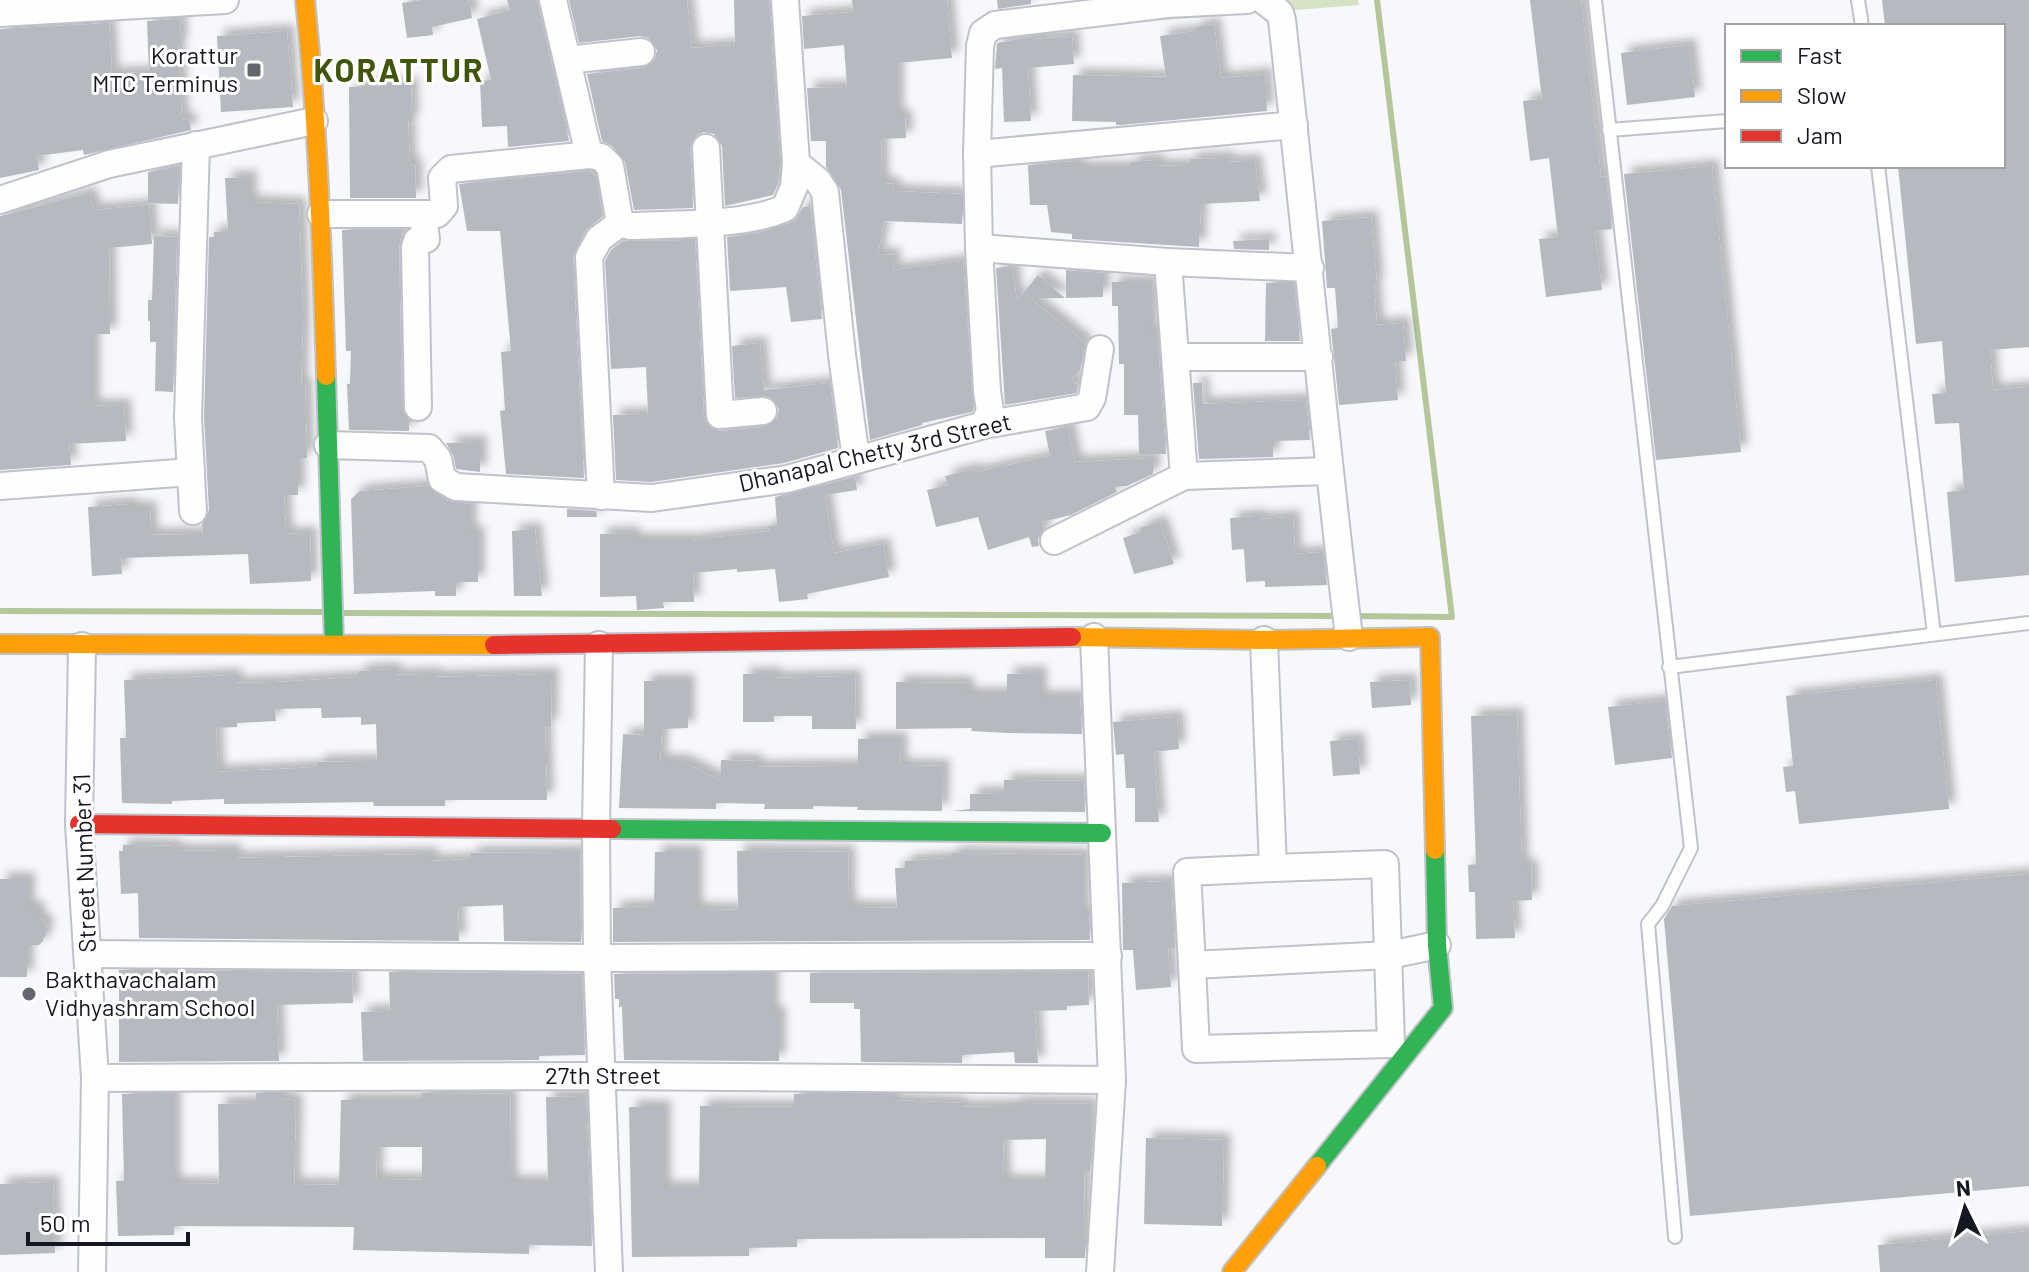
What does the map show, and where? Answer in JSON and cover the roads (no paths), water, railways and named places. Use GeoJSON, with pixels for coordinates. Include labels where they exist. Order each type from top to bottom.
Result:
{"type":"FeatureCollection","features":[{"type":"Feature","properties":{"kind":"street"},"geometry":{"type":"LineString","coordinates":[[0,13],[225,0]]}},
{"type":"Feature","properties":{"kind":"street"},"geometry":{"type":"LineString","coordinates":[[305,0],[321,214],[334,644]]}},
{"type":"Feature","properties":{"kind":"street"},"geometry":{"type":"LineString","coordinates":[[553,0],[589,155]]}},
{"type":"Feature","properties":{"kind":"street"},"geometry":{"type":"LineString","coordinates":[[620,223],[630,226],[708,222],[773,214],[785,208],[794,187],[796,163],[785,0]]}},
{"type":"Feature","properties":{"kind":"street"},"geometry":{"type":"LineString","coordinates":[[984,425],[990,410],[979,248],[977,154],[983,33],[995,25],[1119,5],[1247,0]]}},
{"type":"Feature","properties":{"kind":"street"},"geometry":{"type":"LineString","coordinates":[[1263,0],[1280,13],[1282,20],[1310,268],[1328,471],[1349,637]]}},
{"type":"Feature","properties":{"kind":"street"},"geometry":{"type":"LineString","coordinates":[[567,60],[641,52]]}},
{"type":"Feature","properties":{"kind":"street"},"geometry":{"type":"LineString","coordinates":[[0,200],[109,164],[314,121]]}},
{"type":"Feature","properties":{"kind":"street"},"geometry":{"type":"LineString","coordinates":[[977,154],[1294,125]]}},
{"type":"Feature","properties":{"kind":"street"},"geometry":{"type":"LineString","coordinates":[[193,511],[188,418],[196,145]]}},
{"type":"Feature","properties":{"kind":"street"},"geometry":{"type":"LineString","coordinates":[[706,148],[720,415],[763,411]]}},
{"type":"Feature","properties":{"kind":"street"},"geometry":{"type":"LineString","coordinates":[[321,214],[437,214],[444,206],[442,178],[451,169],[589,155],[601,157],[610,166],[620,223]]}},
{"type":"Feature","properties":{"kind":"street"},"geometry":{"type":"LineString","coordinates":[[796,163],[818,181],[825,192],[856,459]]}},
{"type":"Feature","properties":{"kind":"street"},"geometry":{"type":"LineString","coordinates":[[418,407],[415,247],[417,241],[426,239],[423,215]]}},
{"type":"Feature","properties":{"kind":"street"},"geometry":{"type":"LineString","coordinates":[[601,496],[589,257],[599,239],[620,223]]}},
{"type":"Feature","properties":{"kind":"street"},"geometry":{"type":"LineString","coordinates":[[979,248],[1168,262],[1310,268]]}},
{"type":"Feature","properties":{"kind":"street"},"geometry":{"type":"LineString","coordinates":[[1168,262],[1184,476]]}},
{"type":"Feature","properties":{"kind":"street","name":"Dhanapal Chetty 3rd Street"},"geometry":{"type":"LineString","coordinates":[[328,445],[429,448],[438,459],[442,479],[456,487],[652,498],[787,479],[984,425],[1087,407],[1092,398],[1100,349]]}},
{"type":"Feature","properties":{"kind":"street"},"geometry":{"type":"LineString","coordinates":[[1176,357],[1319,357]]}},
{"type":"Feature","properties":{"kind":"street"},"geometry":{"type":"LineString","coordinates":[[1054,541],[1184,476],[1328,471]]}},
{"type":"Feature","properties":{"kind":"street"},"geometry":{"type":"LineString","coordinates":[[0,486],[191,472]]}},
{"type":"Feature","properties":{"kind":"street"},"geometry":{"type":"LineString","coordinates":[[1094,637],[1112,1080],[1100,1272]]}},
{"type":"Feature","properties":{"kind":"street"},"geometry":{"type":"LineString","coordinates":[[0,644],[599,645],[1094,637],[1264,640],[1430,637],[1437,945],[1443,1008],[1232,1272]]}},
{"type":"Feature","properties":{"kind":"street"},"geometry":{"type":"LineString","coordinates":[[1264,640],[1273,868]]}},
{"type":"Feature","properties":{"kind":"street"},"geometry":{"type":"LineString","coordinates":[[599,645],[597,958],[609,1272]]}},
{"type":"Feature","properties":{"kind":"street","name":"Street Number 31"},"geometry":{"type":"LineString","coordinates":[[82,646],[79,824],[95,1078],[92,1272]]}},
{"type":"Feature","properties":{"kind":"street"},"geometry":{"type":"LineString","coordinates":[[79,824],[1102,833]]}},
{"type":"Feature","properties":{"kind":"street"},"geometry":{"type":"LineString","coordinates":[[1385,864],[1391,1044],[1196,1049],[1187,872],[1273,868],[1385,864]]}},
{"type":"Feature","properties":{"kind":"street"},"geometry":{"type":"LineString","coordinates":[[1192,965],[1390,955],[1437,945]]}},
{"type":"Feature","properties":{"kind":"street"},"geometry":{"type":"LineString","coordinates":[[89,954],[597,958],[1108,956]]}},
{"type":"Feature","properties":{"kind":"street","name":"27th Street"},"geometry":{"type":"LineString","coordinates":[[95,1078],[602,1076],[1112,1080]]}},
{"type":"Feature","properties":{"kind":"lane"},"geometry":{"type":"LineString","coordinates":[[1595,0],[1691,848],[1662,906],[1648,924],[1675,1237]]}},
{"type":"Feature","properties":{"kind":"lane"},"geometry":{"type":"LineString","coordinates":[[1858,0],[1862,24]]}},
{"type":"Feature","properties":{"kind":"lane"},"geometry":{"type":"LineString","coordinates":[[1609,130],[1725,121]]}},
{"type":"Feature","properties":{"kind":"lane"},"geometry":{"type":"LineString","coordinates":[[1878,168],[1934,634]]}},
{"type":"Feature","properties":{"kind":"lane"},"geometry":{"type":"LineString","coordinates":[[1669,667],[2029,623]]}},
{"type":"Feature","properties":{"kind":"waterway"},"geometry":{"type":"LineString","coordinates":[[1352,616],[1452,617],[1377,0]]}},
{"type":"Feature","properties":{"kind":"waterway"},"geometry":{"type":"LineString","coordinates":[[0,611],[321,612]]}},
{"type":"Feature","properties":{"kind":"waterway"},"geometry":{"type":"LineString","coordinates":[[344,613],[1341,616]]}},
{"type":"Feature","properties":{"kind":"place","name":"Korattur MTC Terminus"},"geometry":{"type":"Point","coordinates":[254,70]}},
{"type":"Feature","properties":{"kind":"place","name":"Bakthavachalam Vidhyashram School"},"geometry":{"type":"Point","coordinates":[29,994]}},
{"type":"Feature","properties":{"kind":"district","name":"KORATTUR"},"geometry":{"type":"Point","coordinates":[399,71]}}]}
